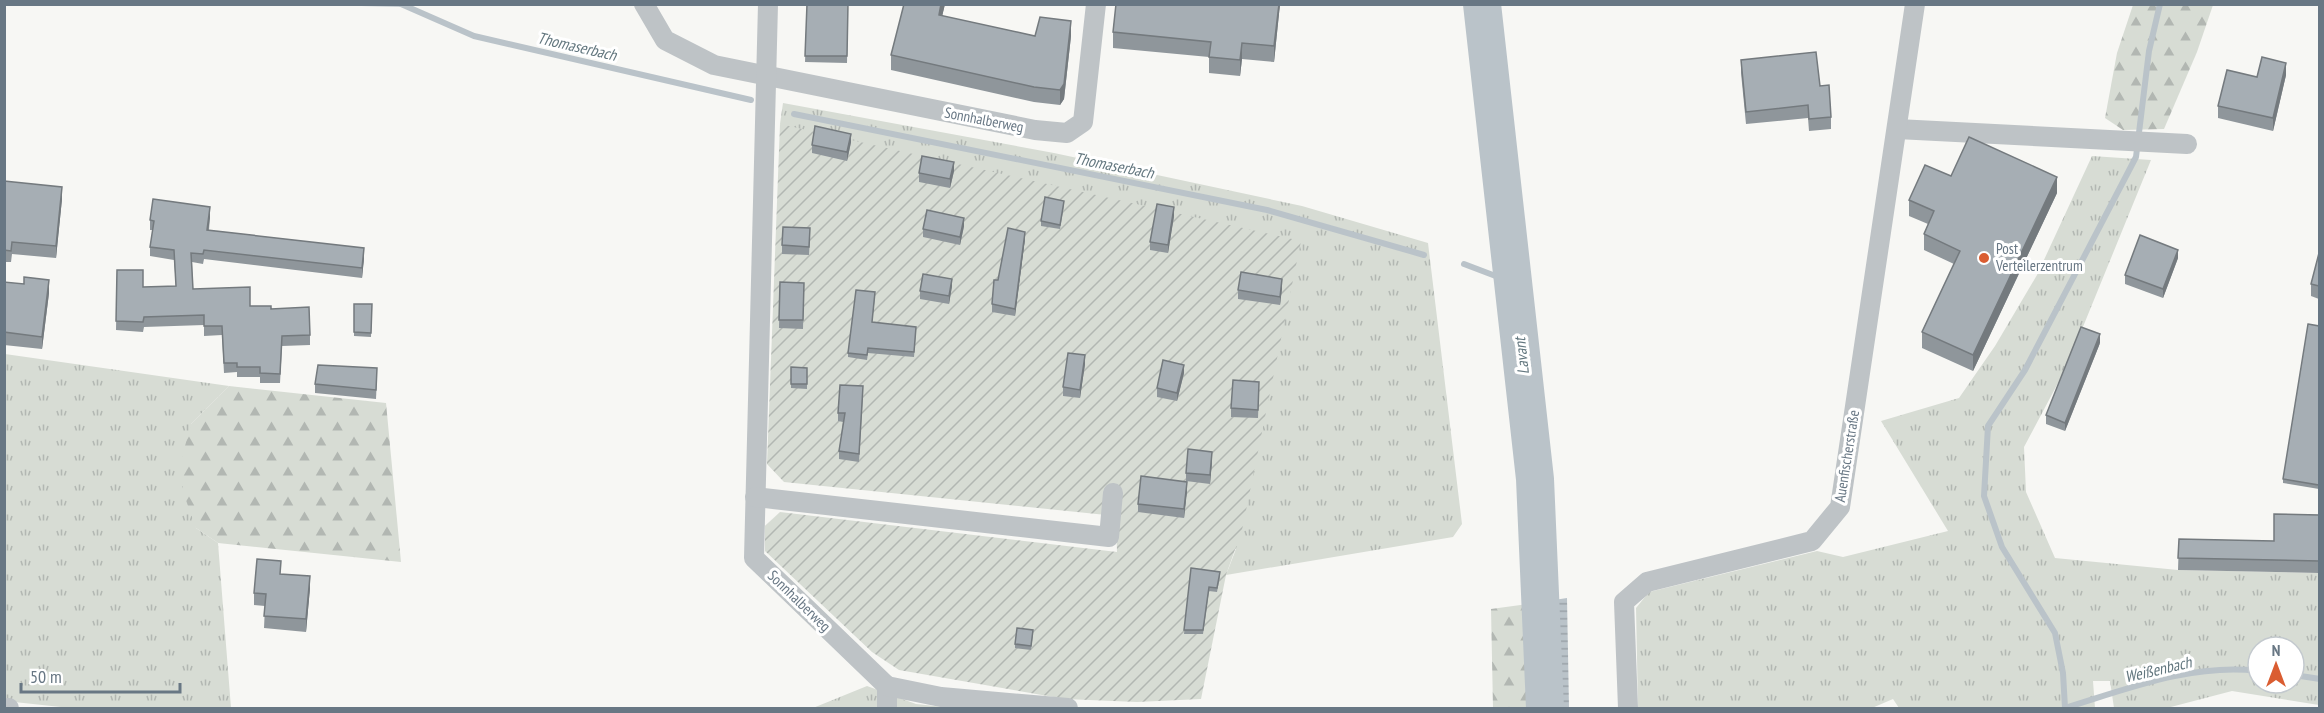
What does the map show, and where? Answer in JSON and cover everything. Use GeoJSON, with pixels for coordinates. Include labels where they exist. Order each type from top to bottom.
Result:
{"type":"FeatureCollection","features":[{"type":"Feature","properties":{"kind":"street"},"geometry":{"type":"LineString","coordinates":[[645,4],[665,40],[679,49],[714,65],[766,75]]}},
{"type":"Feature","properties":{"kind":"street","name":"Sonnhalberweg"},"geometry":{"type":"LineString","coordinates":[[768,4],[754,558],[887,686]]}},
{"type":"Feature","properties":{"kind":"street","name":"Sonnhalberweg"},"geometry":{"type":"LineString","coordinates":[[766,75],[1035,130],[1067,133],[1083,122],[1095,4]]}},
{"type":"Feature","properties":{"kind":"street","name":"Auenfischerstraße"},"geometry":{"type":"LineString","coordinates":[[1628,708],[1624,602],[1647,582],[1812,541],[1840,507],[1915,4]]}},
{"type":"Feature","properties":{"kind":"street"},"geometry":{"type":"LineString","coordinates":[[1897,129],[2187,144]]}},
{"type":"Feature","properties":{"kind":"street"},"geometry":{"type":"LineString","coordinates":[[755,497],[1109,537],[1113,493]]}},
{"type":"Feature","properties":{"kind":"street"},"geometry":{"type":"LineString","coordinates":[[887,708],[887,686],[941,697],[1068,708]]}},
{"type":"Feature","properties":{"kind":"green space"},"geometry":{"type":"Polygon","coordinates":[[[2133,5],[2213,5],[2197,52],[2164,129],[2123,130],[2105,118],[2117,53],[2133,5]]]}},
{"type":"Feature","properties":{"kind":"green space"},"geometry":{"type":"Polygon","coordinates":[[[783,103],[1054,153],[1302,206],[1428,243],[1462,524],[1453,537],[1226,575],[1236,549],[780,124],[783,103]]]}},
{"type":"Feature","properties":{"kind":"green space"},"geometry":{"type":"Polygon","coordinates":[[[780,124],[1301,241],[1242,530],[1226,575],[1201,699],[1137,702],[1065,699],[899,670],[872,652],[765,551],[765,526],[780,512],[1117,552],[1116,516],[784,482],[767,464],[780,124]]]}},
{"type":"Feature","properties":{"kind":"green space"},"geometry":{"type":"Polygon","coordinates":[[[2092,156],[2151,160],[2067,366],[2024,447],[2026,492],[2055,558],[2178,570],[2319,573],[2319,705],[2257,695],[2306,695],[2306,635],[2246,635],[2246,693],[2232,691],[2167,708],[2114,708],[2110,681],[2093,681],[2095,708],[1899,708],[1893,699],[1872,708],[1638,708],[1636,608],[1649,592],[1817,551],[1843,557],[1948,531],[1881,421],[1959,398],[1995,346],[2037,275],[2092,156]]]}},
{"type":"Feature","properties":{"kind":"green space"},"geometry":{"type":"Polygon","coordinates":[[[5,354],[229,386],[191,424],[196,528],[218,543],[231,708],[70,708],[5,701],[5,354]]]}},
{"type":"Feature","properties":{"kind":"green space"},"geometry":{"type":"Polygon","coordinates":[[[229,386],[386,403],[401,562],[218,543],[196,528],[183,492],[182,457],[191,424],[229,386]]]}},
{"type":"Feature","properties":{"kind":"green space"},"geometry":{"type":"Polygon","coordinates":[[[1528,604],[1532,708],[1493,708],[1491,609],[1528,604]]]}},
{"type":"Feature","properties":{"kind":"green space"},"geometry":{"type":"Polygon","coordinates":[[[867,686],[916,704],[953,708],[813,708],[867,686]]]}},
{"type":"Feature","properties":{"kind":"shaded area"},"geometry":{"type":"Polygon","coordinates":[[[312,5],[411,5],[410,7],[312,5]]]}},
{"type":"Feature","properties":{"kind":"shaded area"},"geometry":{"type":"Polygon","coordinates":[[[1567,598],[1569,708],[1532,708],[1528,604],[1567,598]]]}},
{"type":"Feature","properties":{"kind":"building"},"geometry":{"type":"Polygon","coordinates":[[[807,4],[848,4],[847,56],[805,56],[807,4]]]}},
{"type":"Feature","properties":{"kind":"building"},"geometry":{"type":"Polygon","coordinates":[[[904,4],[941,4],[939,15],[1035,36],[1040,17],[1071,21],[1064,84],[1060,90],[1034,87],[891,55],[904,4]]]}},
{"type":"Feature","properties":{"kind":"building"},"geometry":{"type":"Polygon","coordinates":[[[1116,4],[1279,4],[1274,46],[1242,43],[1240,60],[1209,57],[1211,42],[1113,32],[1116,4]]]}},
{"type":"Feature","properties":{"kind":"building"},"geometry":{"type":"Polygon","coordinates":[[[1816,52],[1820,86],[1829,85],[1831,117],[1809,119],[1808,105],[1746,112],[1741,60],[1816,52]]]}},
{"type":"Feature","properties":{"kind":"building"},"geometry":{"type":"Polygon","coordinates":[[[2262,57],[2286,63],[2273,118],[2218,106],[2227,70],[2257,77],[2262,57]]]}},
{"type":"Feature","properties":{"kind":"building"},"geometry":{"type":"Polygon","coordinates":[[[815,126],[851,134],[847,152],[812,145],[815,126]]]}},
{"type":"Feature","properties":{"kind":"building","name":"Post Verteilerzentrum"},"geometry":{"type":"Polygon","coordinates":[[[1969,137],[2057,177],[1973,355],[1922,332],[1960,251],[1924,234],[1934,211],[1909,200],[1925,165],[1951,176],[1969,137]]]}},
{"type":"Feature","properties":{"kind":"building"},"geometry":{"type":"Polygon","coordinates":[[[922,156],[954,162],[950,179],[919,173],[922,156]]]}},
{"type":"Feature","properties":{"kind":"building"},"geometry":{"type":"Polygon","coordinates":[[[4,181],[62,187],[56,246],[12,242],[11,251],[4,250],[4,181]]]}},
{"type":"Feature","properties":{"kind":"building"},"geometry":{"type":"Polygon","coordinates":[[[1045,197],[1064,201],[1060,225],[1041,221],[1045,197]]]}},
{"type":"Feature","properties":{"kind":"building"},"geometry":{"type":"Polygon","coordinates":[[[153,199],[210,207],[207,230],[364,248],[362,268],[204,250],[203,254],[191,253],[193,289],[250,287],[250,306],[271,306],[271,309],[309,307],[310,335],[282,336],[280,374],[260,373],[260,367],[237,367],[237,363],[224,363],[222,326],[204,326],[204,315],[144,317],[143,322],[116,321],[117,270],[143,270],[143,287],[176,286],[174,250],[150,247],[154,221],[150,220],[153,199]]]}},
{"type":"Feature","properties":{"kind":"building"},"geometry":{"type":"Polygon","coordinates":[[[1157,204],[1174,207],[1168,245],[1150,242],[1157,204]]]}},
{"type":"Feature","properties":{"kind":"building"},"geometry":{"type":"Polygon","coordinates":[[[927,210],[964,218],[960,237],[923,229],[927,210]]]}},
{"type":"Feature","properties":{"kind":"building"},"geometry":{"type":"Polygon","coordinates":[[[783,227],[810,228],[809,247],[782,245],[783,227]]]}},
{"type":"Feature","properties":{"kind":"building"},"geometry":{"type":"Polygon","coordinates":[[[1008,228],[1025,232],[1015,309],[992,304],[994,280],[998,280],[1008,228]]]}},
{"type":"Feature","properties":{"kind":"building"},"geometry":{"type":"Polygon","coordinates":[[[2140,235],[2178,250],[2163,289],[2125,275],[2140,235]]]}},
{"type":"Feature","properties":{"kind":"building"},"geometry":{"type":"Polygon","coordinates":[[[2319,253],[2319,286],[2311,284],[2319,253]]]}},
{"type":"Feature","properties":{"kind":"building"},"geometry":{"type":"Polygon","coordinates":[[[1241,272],[1282,279],[1280,297],[1238,290],[1241,272]]]}},
{"type":"Feature","properties":{"kind":"building"},"geometry":{"type":"Polygon","coordinates":[[[923,274],[952,279],[949,296],[920,291],[923,274]]]}},
{"type":"Feature","properties":{"kind":"building"},"geometry":{"type":"Polygon","coordinates":[[[24,277],[49,280],[42,337],[4,332],[4,282],[24,284],[24,277]]]}},
{"type":"Feature","properties":{"kind":"building"},"geometry":{"type":"Polygon","coordinates":[[[780,282],[804,283],[803,320],[779,320],[780,282]]]}},
{"type":"Feature","properties":{"kind":"building"},"geometry":{"type":"Polygon","coordinates":[[[856,290],[875,292],[872,322],[916,327],[914,352],[868,348],[867,355],[848,353],[856,290]]]}},
{"type":"Feature","properties":{"kind":"building"},"geometry":{"type":"Polygon","coordinates":[[[354,304],[372,304],[371,333],[354,332],[354,304]]]}},
{"type":"Feature","properties":{"kind":"building"},"geometry":{"type":"Polygon","coordinates":[[[2308,324],[2319,326],[2319,485],[2283,479],[2308,324]]]}},
{"type":"Feature","properties":{"kind":"building"},"geometry":{"type":"Polygon","coordinates":[[[2081,327],[2100,334],[2065,423],[2046,415],[2081,327]]]}},
{"type":"Feature","properties":{"kind":"building"},"geometry":{"type":"Polygon","coordinates":[[[1068,353],[1085,355],[1080,390],[1063,387],[1068,353]]]}},
{"type":"Feature","properties":{"kind":"building"},"geometry":{"type":"Polygon","coordinates":[[[1163,360],[1184,365],[1177,393],[1157,388],[1163,360]]]}},
{"type":"Feature","properties":{"kind":"building"},"geometry":{"type":"Polygon","coordinates":[[[318,365],[377,368],[376,390],[315,384],[318,365]]]}},
{"type":"Feature","properties":{"kind":"building"},"geometry":{"type":"Polygon","coordinates":[[[791,367],[807,368],[807,384],[791,384],[791,367]]]}},
{"type":"Feature","properties":{"kind":"building"},"geometry":{"type":"Polygon","coordinates":[[[1233,380],[1259,382],[1258,410],[1231,408],[1233,380]]]}},
{"type":"Feature","properties":{"kind":"building"},"geometry":{"type":"Polygon","coordinates":[[[840,385],[863,386],[859,454],[839,451],[845,413],[838,413],[840,385]]]}},
{"type":"Feature","properties":{"kind":"building"},"geometry":{"type":"Polygon","coordinates":[[[1188,449],[1212,452],[1210,475],[1186,473],[1188,449]]]}},
{"type":"Feature","properties":{"kind":"building"},"geometry":{"type":"Polygon","coordinates":[[[1141,476],[1187,482],[1184,509],[1138,504],[1141,476]]]}},
{"type":"Feature","properties":{"kind":"building"},"geometry":{"type":"Polygon","coordinates":[[[2274,514],[2319,515],[2319,561],[2178,558],[2179,539],[2274,541],[2274,514]]]}},
{"type":"Feature","properties":{"kind":"building"},"geometry":{"type":"Polygon","coordinates":[[[257,559],[281,561],[280,574],[310,576],[306,619],[264,616],[266,594],[254,593],[257,559]]]}},
{"type":"Feature","properties":{"kind":"building"},"geometry":{"type":"Polygon","coordinates":[[[1191,568],[1220,572],[1217,588],[1209,587],[1203,630],[1184,630],[1191,568]]]}},
{"type":"Feature","properties":{"kind":"building"},"geometry":{"type":"Polygon","coordinates":[[[1017,628],[1033,630],[1031,646],[1015,644],[1017,628]]]}},
{"type":"Feature","properties":{"kind":"waterway","name":"Thomaserbach"},"geometry":{"type":"LineString","coordinates":[[401,4],[474,36],[751,100]]}},
{"type":"Feature","properties":{"kind":"waterway","name":"Lavant"},"geometry":{"type":"LineString","coordinates":[[1482,4],[1535,479],[1545,708]]}},
{"type":"Feature","properties":{"kind":"waterway"},"geometry":{"type":"LineString","coordinates":[[2065,708],[2063,673],[2055,633],[2002,547],[1984,496],[1988,426],[2025,370],[2136,157],[2149,51],[2160,4]]}},
{"type":"Feature","properties":{"kind":"waterway","name":"Thomaserbach"},"geometry":{"type":"LineString","coordinates":[[794,114],[1267,210],[1424,255]]}},
{"type":"Feature","properties":{"kind":"waterway","name":"Thomaserbach"},"geometry":{"type":"LineString","coordinates":[[1464,264],[1514,283]]}},
{"type":"Feature","properties":{"kind":"waterway","name":"Weißenbach"},"geometry":{"type":"LineString","coordinates":[[2065,708],[2160,679],[2209,671],[2246,670]]}},
{"type":"Feature","properties":{"kind":"waterway","name":"Weißenbach"},"geometry":{"type":"LineString","coordinates":[[2306,677],[2320,679]]}},
{"type":"Feature","properties":{"kind":"place","name":"Post Verteilerzentrum"},"geometry":{"type":"Point","coordinates":[1984,258]}}]}
